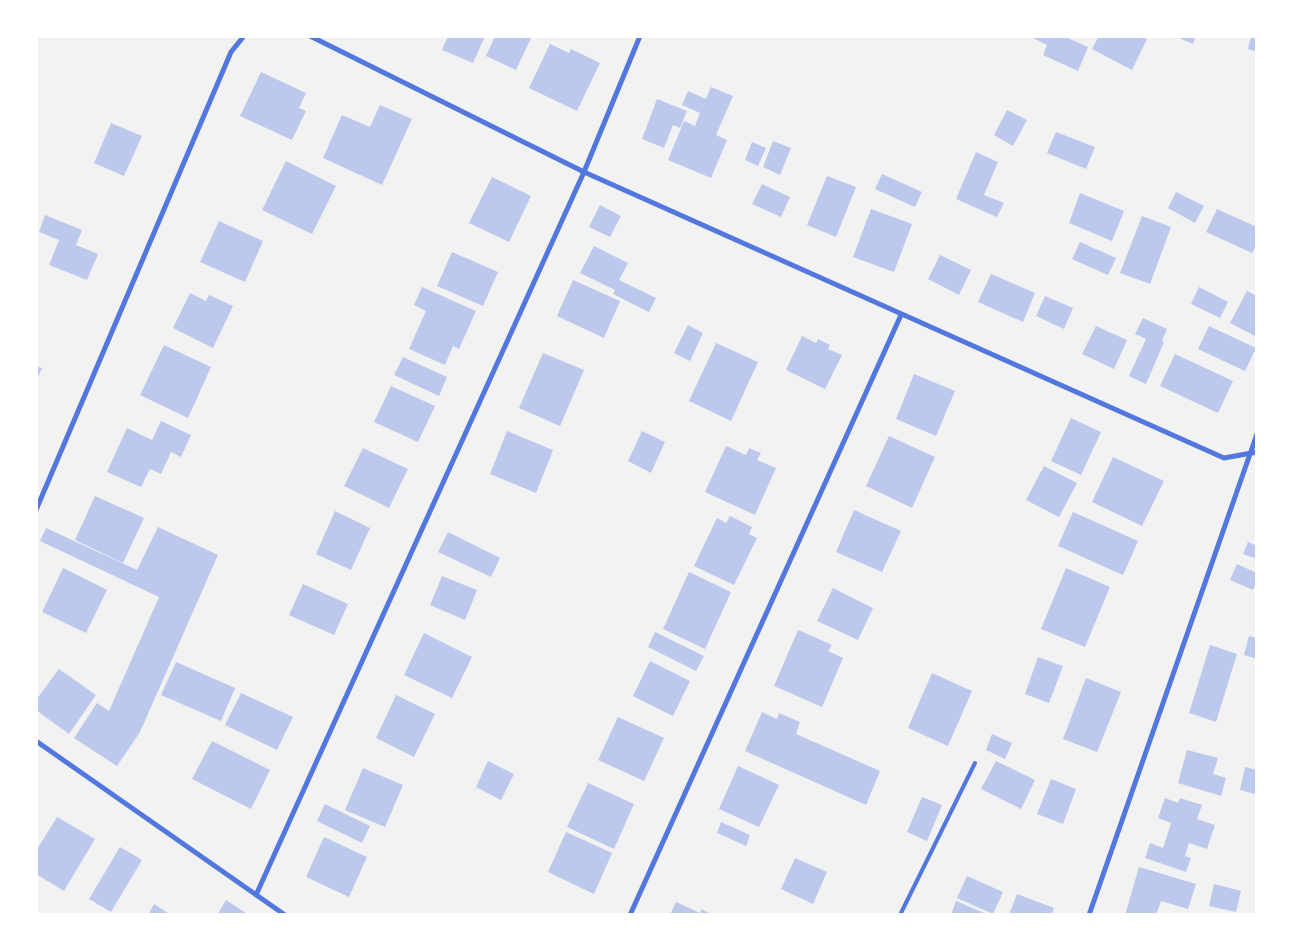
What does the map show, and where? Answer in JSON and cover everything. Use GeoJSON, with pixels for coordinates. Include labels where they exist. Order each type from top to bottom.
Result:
{"type":"FeatureCollection","features":[{"type":"Feature","properties":{"kind":"street"},"geometry":{"type":"LineString","coordinates":[[36,510],[231,52],[244,36]]}},
{"type":"Feature","properties":{"kind":"street"},"geometry":{"type":"LineString","coordinates":[[310,36],[584,172],[1224,458],[1257,452]]}},
{"type":"Feature","properties":{"kind":"street"},"geometry":{"type":"LineString","coordinates":[[256,895],[584,172],[640,36]]}},
{"type":"Feature","properties":{"kind":"street"},"geometry":{"type":"LineString","coordinates":[[630,915],[901,315]]}},
{"type":"Feature","properties":{"kind":"street"},"geometry":{"type":"LineString","coordinates":[[1089,915],[1257,434]]}},
{"type":"Feature","properties":{"kind":"street"},"geometry":{"type":"LineString","coordinates":[[36,741],[285,915]]}},
{"type":"Feature","properties":{"kind":"lane"},"geometry":{"type":"LineString","coordinates":[[900,915],[975,763]]}},
{"type":"Feature","properties":{"kind":"building"},"geometry":{"type":"Polygon","coordinates":[[[448,36],[485,36],[473,63],[442,50],[448,36]]]}},
{"type":"Feature","properties":{"kind":"building"},"geometry":{"type":"Polygon","coordinates":[[[495,36],[532,36],[516,70],[486,56],[495,36]]]}},
{"type":"Feature","properties":{"kind":"building"},"geometry":{"type":"Polygon","coordinates":[[[1029,36],[1069,36],[1068,38],[1088,47],[1078,71],[1043,55],[1047,45],[1029,36]]]}},
{"type":"Feature","properties":{"kind":"building"},"geometry":{"type":"Polygon","coordinates":[[[1099,36],[1141,36],[1147,39],[1132,70],[1092,49],[1099,36]]]}},
{"type":"Feature","properties":{"kind":"building"},"geometry":{"type":"Polygon","coordinates":[[[1174,36],[1196,36],[1193,44],[1174,36]]]}},
{"type":"Feature","properties":{"kind":"building"},"geometry":{"type":"Polygon","coordinates":[[[1251,36],[1257,36],[1257,52],[1248,49],[1251,36]]]}},
{"type":"Feature","properties":{"kind":"building"},"geometry":{"type":"Polygon","coordinates":[[[550,44],[569,53],[571,49],[600,63],[577,111],[529,88],[550,44]]]}},
{"type":"Feature","properties":{"kind":"building"},"geometry":{"type":"Polygon","coordinates":[[[261,72],[306,93],[299,108],[306,111],[292,140],[240,116],[261,72]]]}},
{"type":"Feature","properties":{"kind":"building"},"geometry":{"type":"Polygon","coordinates":[[[711,87],[733,96],[716,135],[727,140],[711,178],[668,160],[684,121],[695,126],[700,113],[682,105],[688,91],[706,99],[711,87]]]}},
{"type":"Feature","properties":{"kind":"building"},"geometry":{"type":"Polygon","coordinates":[[[657,99],[687,111],[680,128],[673,125],[664,148],[642,139],[657,99]]]}},
{"type":"Feature","properties":{"kind":"building"},"geometry":{"type":"Polygon","coordinates":[[[380,105],[412,119],[382,185],[323,158],[342,115],[370,127],[380,105]]]}},
{"type":"Feature","properties":{"kind":"building"},"geometry":{"type":"Polygon","coordinates":[[[1007,110],[1027,120],[1013,146],[994,135],[1007,110]]]}},
{"type":"Feature","properties":{"kind":"building"},"geometry":{"type":"Polygon","coordinates":[[[111,123],[142,136],[124,176],[94,163],[111,123]]]}},
{"type":"Feature","properties":{"kind":"building"},"geometry":{"type":"Polygon","coordinates":[[[1056,132],[1095,147],[1086,169],[1047,153],[1056,132]]]}},
{"type":"Feature","properties":{"kind":"building"},"geometry":{"type":"Polygon","coordinates":[[[773,141],[791,148],[780,175],[763,167],[773,141]]]}},
{"type":"Feature","properties":{"kind":"building"},"geometry":{"type":"Polygon","coordinates":[[[752,142],[766,148],[758,166],[745,160],[752,142]]]}},
{"type":"Feature","properties":{"kind":"building"},"geometry":{"type":"Polygon","coordinates":[[[976,152],[998,162],[984,195],[1004,203],[997,217],[956,199],[976,152]]]}},
{"type":"Feature","properties":{"kind":"building"},"geometry":{"type":"Polygon","coordinates":[[[286,161],[336,186],[312,234],[262,210],[286,161]]]}},
{"type":"Feature","properties":{"kind":"building"},"geometry":{"type":"Polygon","coordinates":[[[882,174],[922,192],[915,207],[875,189],[882,174]]]}},
{"type":"Feature","properties":{"kind":"building"},"geometry":{"type":"Polygon","coordinates":[[[827,176],[856,187],[836,237],[807,225],[827,176]]]}},
{"type":"Feature","properties":{"kind":"building"},"geometry":{"type":"Polygon","coordinates":[[[492,177],[531,196],[509,242],[469,223],[492,177]]]}},
{"type":"Feature","properties":{"kind":"building"},"geometry":{"type":"Polygon","coordinates":[[[762,184],[790,197],[781,217],[752,204],[762,184]]]}},
{"type":"Feature","properties":{"kind":"building"},"geometry":{"type":"Polygon","coordinates":[[[1176,192],[1204,206],[1195,223],[1168,208],[1176,192]]]}},
{"type":"Feature","properties":{"kind":"building"},"geometry":{"type":"Polygon","coordinates":[[[1080,193],[1124,211],[1112,241],[1069,223],[1080,193]]]}},
{"type":"Feature","properties":{"kind":"building"},"geometry":{"type":"Polygon","coordinates":[[[600,205],[621,216],[610,237],[589,227],[600,205]]]}},
{"type":"Feature","properties":{"kind":"building"},"geometry":{"type":"Polygon","coordinates":[[[871,209],[912,224],[894,272],[853,257],[871,209]]]}},
{"type":"Feature","properties":{"kind":"building"},"geometry":{"type":"Polygon","coordinates":[[[1217,209],[1257,227],[1257,244],[1252,253],[1206,232],[1217,209]]]}},
{"type":"Feature","properties":{"kind":"building"},"geometry":{"type":"Polygon","coordinates":[[[45,215],[82,230],[76,245],[98,254],[87,280],[49,265],[59,240],[39,232],[45,215]]]}},
{"type":"Feature","properties":{"kind":"building"},"geometry":{"type":"Polygon","coordinates":[[[1142,216],[1171,227],[1150,284],[1120,273],[1142,216]]]}},
{"type":"Feature","properties":{"kind":"building"},"geometry":{"type":"Polygon","coordinates":[[[219,221],[263,241],[245,282],[200,262],[219,221]]]}},
{"type":"Feature","properties":{"kind":"building"},"geometry":{"type":"Polygon","coordinates":[[[1080,242],[1116,258],[1108,275],[1072,259],[1080,242]]]}},
{"type":"Feature","properties":{"kind":"building"},"geometry":{"type":"Polygon","coordinates":[[[594,246],[628,263],[619,280],[656,298],[649,312],[613,294],[615,290],[580,273],[594,246]]]}},
{"type":"Feature","properties":{"kind":"building"},"geometry":{"type":"Polygon","coordinates":[[[452,252],[498,272],[483,306],[437,286],[452,252]]]}},
{"type":"Feature","properties":{"kind":"building"},"geometry":{"type":"Polygon","coordinates":[[[940,255],[971,270],[959,295],[928,279],[940,255]]]}},
{"type":"Feature","properties":{"kind":"building"},"geometry":{"type":"Polygon","coordinates":[[[991,274],[1035,293],[1023,322],[978,302],[991,274]]]}},
{"type":"Feature","properties":{"kind":"building"},"geometry":{"type":"Polygon","coordinates":[[[573,280],[620,301],[604,338],[557,316],[573,280]]]}},
{"type":"Feature","properties":{"kind":"building"},"geometry":{"type":"Polygon","coordinates":[[[422,287],[476,311],[459,349],[453,346],[445,365],[409,349],[426,311],[414,305],[422,287]]]}},
{"type":"Feature","properties":{"kind":"building"},"geometry":{"type":"Polygon","coordinates":[[[1199,287],[1228,302],[1220,318],[1191,304],[1199,287]]]}},
{"type":"Feature","properties":{"kind":"building"},"geometry":{"type":"Polygon","coordinates":[[[1247,291],[1257,296],[1257,337],[1230,323],[1247,291]]]}},
{"type":"Feature","properties":{"kind":"building"},"geometry":{"type":"Polygon","coordinates":[[[190,293],[206,301],[209,295],[233,306],[213,348],[173,328],[190,293]]]}},
{"type":"Feature","properties":{"kind":"building"},"geometry":{"type":"Polygon","coordinates":[[[1045,296],[1073,308],[1064,329],[1036,316],[1045,296]]]}},
{"type":"Feature","properties":{"kind":"building"},"geometry":{"type":"Polygon","coordinates":[[[1143,318],[1167,329],[1162,341],[1164,342],[1146,384],[1129,376],[1146,339],[1135,334],[1143,318]]]}},
{"type":"Feature","properties":{"kind":"building"},"geometry":{"type":"Polygon","coordinates":[[[688,325],[703,333],[690,361],[674,353],[688,325]]]}},
{"type":"Feature","properties":{"kind":"building"},"geometry":{"type":"Polygon","coordinates":[[[1096,326],[1127,340],[1114,369],[1082,354],[1096,326]]]}},
{"type":"Feature","properties":{"kind":"building"},"geometry":{"type":"Polygon","coordinates":[[[1209,326],[1256,348],[1245,371],[1198,349],[1209,326]]]}},
{"type":"Feature","properties":{"kind":"building"},"geometry":{"type":"Polygon","coordinates":[[[802,336],[816,343],[818,339],[830,345],[828,349],[842,355],[825,389],[786,370],[802,336]]]}},
{"type":"Feature","properties":{"kind":"building"},"geometry":{"type":"Polygon","coordinates":[[[716,343],[758,362],[731,421],[689,401],[716,343]]]}},
{"type":"Feature","properties":{"kind":"building"},"geometry":{"type":"Polygon","coordinates":[[[164,345],[211,367],[188,418],[140,395],[164,345]]]}},
{"type":"Feature","properties":{"kind":"building"},"geometry":{"type":"Polygon","coordinates":[[[543,353],[584,370],[560,426],[519,408],[543,353]]]}},
{"type":"Feature","properties":{"kind":"building"},"geometry":{"type":"Polygon","coordinates":[[[1175,354],[1233,381],[1218,413],[1160,386],[1175,354]]]}},
{"type":"Feature","properties":{"kind":"building"},"geometry":{"type":"Polygon","coordinates":[[[403,357],[447,377],[439,396],[394,375],[403,357]]]}},
{"type":"Feature","properties":{"kind":"building"},"geometry":{"type":"Polygon","coordinates":[[[36,366],[42,368],[36,382],[36,366]]]}},
{"type":"Feature","properties":{"kind":"building"},"geometry":{"type":"Polygon","coordinates":[[[914,374],[955,391],[936,436],[896,419],[914,374]]]}},
{"type":"Feature","properties":{"kind":"building"},"geometry":{"type":"Polygon","coordinates":[[[391,386],[435,406],[418,442],[374,422],[391,386]]]}},
{"type":"Feature","properties":{"kind":"building"},"geometry":{"type":"Polygon","coordinates":[[[1071,418],[1101,432],[1081,475],[1051,461],[1071,418]]]}},
{"type":"Feature","properties":{"kind":"building"},"geometry":{"type":"Polygon","coordinates":[[[161,421],[191,435],[181,457],[171,452],[161,474],[150,469],[141,487],[107,472],[127,428],[152,440],[161,421]]]}},
{"type":"Feature","properties":{"kind":"building"},"geometry":{"type":"Polygon","coordinates":[[[507,431],[553,450],[536,493],[490,474],[507,431]]]}},
{"type":"Feature","properties":{"kind":"building"},"geometry":{"type":"Polygon","coordinates":[[[642,431],[665,442],[651,473],[628,461],[642,431]]]}},
{"type":"Feature","properties":{"kind":"building"},"geometry":{"type":"Polygon","coordinates":[[[889,436],[935,457],[912,508],[866,486],[889,436]]]}},
{"type":"Feature","properties":{"kind":"building"},"geometry":{"type":"Polygon","coordinates":[[[726,446],[746,455],[749,448],[761,453],[757,460],[776,468],[755,515],[705,492],[726,446]]]}},
{"type":"Feature","properties":{"kind":"building"},"geometry":{"type":"Polygon","coordinates":[[[363,448],[408,469],[389,508],[344,486],[363,448]]]}},
{"type":"Feature","properties":{"kind":"building"},"geometry":{"type":"Polygon","coordinates":[[[1113,457],[1164,481],[1142,526],[1092,502],[1113,457]]]}},
{"type":"Feature","properties":{"kind":"building"},"geometry":{"type":"Polygon","coordinates":[[[1044,466],[1077,483],[1059,517],[1026,500],[1044,466]]]}},
{"type":"Feature","properties":{"kind":"building"},"geometry":{"type":"Polygon","coordinates":[[[95,496],[144,518],[123,563],[75,540],[95,496]]]}},
{"type":"Feature","properties":{"kind":"building"},"geometry":{"type":"Polygon","coordinates":[[[854,510],[901,531],[882,572],[836,552],[854,510]]]}},
{"type":"Feature","properties":{"kind":"building"},"geometry":{"type":"Polygon","coordinates":[[[335,511],[370,528],[351,570],[316,554],[335,511]]]}},
{"type":"Feature","properties":{"kind":"building"},"geometry":{"type":"Polygon","coordinates":[[[1073,512],[1138,541],[1123,575],[1058,546],[1073,512]]]}},
{"type":"Feature","properties":{"kind":"building"},"geometry":{"type":"Polygon","coordinates":[[[730,516],[752,527],[749,534],[757,538],[734,585],[694,566],[717,518],[726,523],[730,516]]]}},
{"type":"Feature","properties":{"kind":"building"},"geometry":{"type":"Polygon","coordinates":[[[158,527],[218,555],[140,732],[117,766],[74,738],[97,703],[109,711],[159,597],[40,541],[46,528],[137,570],[158,527]]]}},
{"type":"Feature","properties":{"kind":"building"},"geometry":{"type":"Polygon","coordinates":[[[448,532],[500,558],[491,577],[438,552],[448,532]]]}},
{"type":"Feature","properties":{"kind":"building"},"geometry":{"type":"Polygon","coordinates":[[[1248,542],[1257,546],[1257,559],[1243,554],[1248,542]]]}},
{"type":"Feature","properties":{"kind":"building"},"geometry":{"type":"Polygon","coordinates":[[[1237,564],[1257,573],[1257,581],[1253,590],[1230,580],[1237,564]]]}},
{"type":"Feature","properties":{"kind":"building"},"geometry":{"type":"Polygon","coordinates":[[[63,568],[107,590],[86,633],[42,612],[63,568]]]}},
{"type":"Feature","properties":{"kind":"building"},"geometry":{"type":"Polygon","coordinates":[[[1066,568],[1110,587],[1085,647],[1041,629],[1066,568]]]}},
{"type":"Feature","properties":{"kind":"building"},"geometry":{"type":"Polygon","coordinates":[[[689,572],[731,592],[705,649],[663,629],[689,572]]]}},
{"type":"Feature","properties":{"kind":"building"},"geometry":{"type":"Polygon","coordinates":[[[442,576],[477,590],[465,620],[430,605],[442,576]]]}},
{"type":"Feature","properties":{"kind":"building"},"geometry":{"type":"Polygon","coordinates":[[[303,584],[348,604],[334,635],[289,615],[303,584]]]}},
{"type":"Feature","properties":{"kind":"building"},"geometry":{"type":"Polygon","coordinates":[[[833,588],[873,608],[858,640],[817,621],[833,588]]]}},
{"type":"Feature","properties":{"kind":"building"},"geometry":{"type":"Polygon","coordinates":[[[798,630],[832,645],[828,651],[843,658],[822,707],[774,686],[798,630]]]}},
{"type":"Feature","properties":{"kind":"building"},"geometry":{"type":"Polygon","coordinates":[[[655,632],[704,656],[696,671],[648,647],[655,632]]]}},
{"type":"Feature","properties":{"kind":"building"},"geometry":{"type":"Polygon","coordinates":[[[424,633],[472,657],[452,698],[404,675],[424,633]]]}},
{"type":"Feature","properties":{"kind":"building"},"geometry":{"type":"Polygon","coordinates":[[[1249,636],[1257,638],[1257,659],[1244,655],[1249,636]]]}},
{"type":"Feature","properties":{"kind":"building"},"geometry":{"type":"Polygon","coordinates":[[[1210,645],[1237,654],[1216,722],[1189,713],[1210,645]]]}},
{"type":"Feature","properties":{"kind":"building"},"geometry":{"type":"Polygon","coordinates":[[[1038,657],[1063,666],[1049,703],[1025,694],[1038,657]]]}},
{"type":"Feature","properties":{"kind":"building"},"geometry":{"type":"Polygon","coordinates":[[[650,661],[690,681],[673,716],[633,696],[650,661]]]}},
{"type":"Feature","properties":{"kind":"building"},"geometry":{"type":"Polygon","coordinates":[[[176,662],[235,688],[221,721],[161,695],[176,662]]]}},
{"type":"Feature","properties":{"kind":"building"},"geometry":{"type":"Polygon","coordinates":[[[59,669],[96,695],[69,734],[36,710],[36,700],[59,669]]]}},
{"type":"Feature","properties":{"kind":"building"},"geometry":{"type":"Polygon","coordinates":[[[932,673],[972,691],[948,746],[908,728],[932,673]]]}},
{"type":"Feature","properties":{"kind":"building"},"geometry":{"type":"Polygon","coordinates":[[[1086,678],[1121,692],[1097,752],[1063,739],[1086,678]]]}},
{"type":"Feature","properties":{"kind":"building"},"geometry":{"type":"Polygon","coordinates":[[[241,693],[293,717],[277,750],[225,725],[241,693]]]}},
{"type":"Feature","properties":{"kind":"building"},"geometry":{"type":"Polygon","coordinates":[[[396,695],[435,714],[414,757],[376,738],[396,695]]]}},
{"type":"Feature","properties":{"kind":"building"},"geometry":{"type":"Polygon","coordinates":[[[762,712],[777,719],[779,713],[800,722],[796,734],[880,771],[866,805],[745,751],[762,712]]]}},
{"type":"Feature","properties":{"kind":"building"},"geometry":{"type":"Polygon","coordinates":[[[618,717],[664,738],[644,781],[598,760],[618,717]]]}},
{"type":"Feature","properties":{"kind":"building"},"geometry":{"type":"Polygon","coordinates":[[[992,734],[1012,743],[1005,759],[986,750],[992,734]]]}},
{"type":"Feature","properties":{"kind":"building"},"geometry":{"type":"Polygon","coordinates":[[[212,741],[270,770],[251,809],[192,779],[212,741]]]}},
{"type":"Feature","properties":{"kind":"building"},"geometry":{"type":"Polygon","coordinates":[[[1187,750],[1218,758],[1213,774],[1226,778],[1221,796],[1178,783],[1187,750]]]}},
{"type":"Feature","properties":{"kind":"building"},"geometry":{"type":"Polygon","coordinates":[[[488,761],[514,774],[501,800],[476,787],[488,761]]]}},
{"type":"Feature","properties":{"kind":"building"},"geometry":{"type":"Polygon","coordinates":[[[996,761],[1035,780],[1021,809],[981,789],[996,761]]]}},
{"type":"Feature","properties":{"kind":"building"},"geometry":{"type":"Polygon","coordinates":[[[738,766],[779,785],[759,827],[719,809],[738,766]]]}},
{"type":"Feature","properties":{"kind":"building"},"geometry":{"type":"Polygon","coordinates":[[[1245,767],[1257,770],[1255,794],[1240,790],[1245,767]]]}},
{"type":"Feature","properties":{"kind":"building"},"geometry":{"type":"Polygon","coordinates":[[[363,768],[403,785],[385,827],[345,810],[363,768]]]}},
{"type":"Feature","properties":{"kind":"building"},"geometry":{"type":"Polygon","coordinates":[[[1051,779],[1076,789],[1063,824],[1037,814],[1051,779]]]}},
{"type":"Feature","properties":{"kind":"building"},"geometry":{"type":"Polygon","coordinates":[[[588,783],[634,804],[614,849],[567,827],[588,783]]]}},
{"type":"Feature","properties":{"kind":"building"},"geometry":{"type":"Polygon","coordinates":[[[922,797],[942,805],[927,841],[907,832],[922,797]]]}},
{"type":"Feature","properties":{"kind":"building"},"geometry":{"type":"Polygon","coordinates":[[[1165,798],[1178,803],[1180,798],[1202,805],[1197,819],[1215,825],[1207,849],[1189,843],[1185,856],[1191,858],[1186,872],[1145,858],[1150,843],[1163,848],[1171,823],[1158,818],[1165,798]]]}},
{"type":"Feature","properties":{"kind":"building"},"geometry":{"type":"Polygon","coordinates":[[[325,804],[370,826],[362,843],[317,821],[325,804]]]}},
{"type":"Feature","properties":{"kind":"building"},"geometry":{"type":"Polygon","coordinates":[[[57,817],[95,839],[64,891],[36,874],[36,851],[57,817]]]}},
{"type":"Feature","properties":{"kind":"building"},"geometry":{"type":"Polygon","coordinates":[[[721,822],[750,835],[746,846],[717,833],[721,822]]]}},
{"type":"Feature","properties":{"kind":"building"},"geometry":{"type":"Polygon","coordinates":[[[566,832],[612,853],[594,894],[548,872],[566,832]]]}},
{"type":"Feature","properties":{"kind":"building"},"geometry":{"type":"Polygon","coordinates":[[[324,837],[367,857],[349,897],[306,877],[324,837]]]}},
{"type":"Feature","properties":{"kind":"building"},"geometry":{"type":"Polygon","coordinates":[[[120,847],[142,860],[111,912],[89,899],[120,847]]]}},
{"type":"Feature","properties":{"kind":"building"},"geometry":{"type":"Polygon","coordinates":[[[795,858],[827,872],[813,904],[781,889],[795,858]]]}},
{"type":"Feature","properties":{"kind":"building"},"geometry":{"type":"Polygon","coordinates":[[[1139,867],[1196,884],[1188,909],[1161,901],[1156,915],[1125,915],[1139,867]]]}},
{"type":"Feature","properties":{"kind":"building"},"geometry":{"type":"Polygon","coordinates":[[[967,876],[1003,892],[993,914],[957,898],[967,876]]]}},
{"type":"Feature","properties":{"kind":"building"},"geometry":{"type":"Polygon","coordinates":[[[1214,884],[1241,891],[1236,912],[1209,906],[1214,884]]]}},
{"type":"Feature","properties":{"kind":"building"},"geometry":{"type":"Polygon","coordinates":[[[1017,894],[1054,908],[1052,915],[1009,915],[1017,894]]]}},
{"type":"Feature","properties":{"kind":"building"},"geometry":{"type":"Polygon","coordinates":[[[226,900],[249,915],[217,915],[226,900]]]}},
{"type":"Feature","properties":{"kind":"building"},"geometry":{"type":"Polygon","coordinates":[[[956,901],[989,915],[951,915],[956,901]]]}},
{"type":"Feature","properties":{"kind":"building"},"geometry":{"type":"Polygon","coordinates":[[[676,902],[700,913],[701,909],[713,915],[670,915],[676,902]]]}},
{"type":"Feature","properties":{"kind":"building"},"geometry":{"type":"Polygon","coordinates":[[[154,904],[171,915],[148,915],[154,904]]]}}]}
